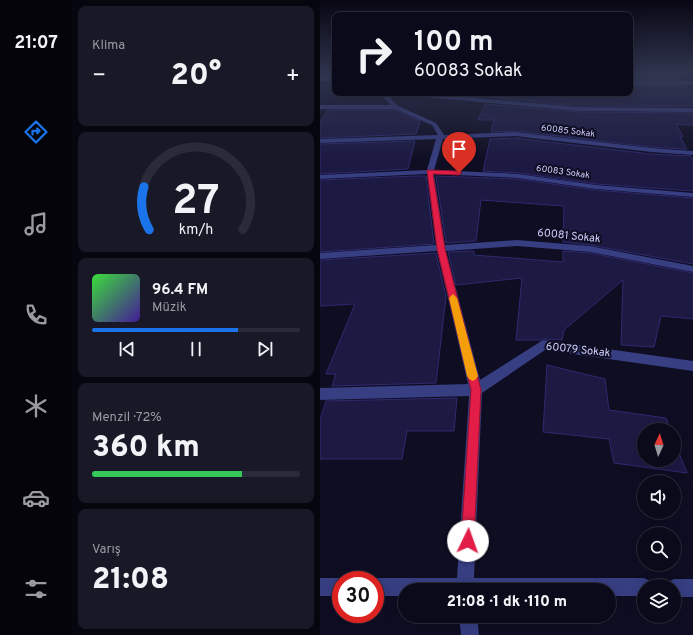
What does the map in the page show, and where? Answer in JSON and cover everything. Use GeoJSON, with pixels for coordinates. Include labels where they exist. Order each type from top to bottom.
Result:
{"type":"FeatureCollection","features":[{"type":"Feature","properties":{"kind":"street"},"geometry":{"type":"LineString","coordinates":[[393,104],[396,107],[434,124],[441,135],[430,172],[441,249],[476,390],[465,583]]}},
{"type":"Feature","properties":{"kind":"street"},"geometry":{"type":"LineString","coordinates":[[519,104],[578,109],[693,110]]}},
{"type":"Feature","properties":{"kind":"street"},"geometry":{"type":"LineString","coordinates":[[320,107],[396,107]]}},
{"type":"Feature","properties":{"kind":"street","name":"60085 Sokak"},"geometry":{"type":"LineString","coordinates":[[320,141],[441,135],[515,134],[693,153]]}},
{"type":"Feature","properties":{"kind":"street","name":"60083 Sokak"},"geometry":{"type":"LineString","coordinates":[[320,177],[430,172],[518,176],[596,187],[693,196]]}},
{"type":"Feature","properties":{"kind":"street","name":"60081 Sokak"},"geometry":{"type":"LineString","coordinates":[[320,256],[517,243],[590,249],[693,269]]}},
{"type":"Feature","properties":{"kind":"street","name":"60079 Sokak"},"geometry":{"type":"LineString","coordinates":[[476,390],[543,345],[693,366]]}},
{"type":"Feature","properties":{"kind":"street"},"geometry":{"type":"LineString","coordinates":[[320,394],[476,390]]}},
{"type":"Feature","properties":{"kind":"street"},"geometry":{"type":"LineString","coordinates":[[320,587],[332,587]]}},
{"type":"Feature","properties":{"kind":"street"},"geometry":{"type":"LineString","coordinates":[[384,587],[398,587]]}},
{"type":"Feature","properties":{"kind":"street"},"geometry":{"type":"LineString","coordinates":[[616,587],[637,587]]}},
{"type":"Feature","properties":{"kind":"street"},"geometry":{"type":"LineString","coordinates":[[681,588],[693,588]]}},
{"type":"Feature","properties":{"kind":"street"},"geometry":{"type":"LineString","coordinates":[[469,623],[470,635]]}},
{"type":"Feature","properties":{"kind":"building"},"geometry":{"type":"Polygon","coordinates":[[[485,104],[578,112],[693,113],[693,125],[676,124],[683,137],[680,137],[687,149],[651,147],[515,131],[491,132],[494,120],[478,120],[485,104]]]}},
{"type":"Feature","properties":{"kind":"building"},"geometry":{"type":"Polygon","coordinates":[[[554,104],[693,104],[693,106],[578,106],[554,104]]]}},
{"type":"Feature","properties":{"kind":"building"},"geometry":{"type":"Polygon","coordinates":[[[328,110],[395,110],[420,121],[416,134],[320,138],[320,122],[328,110]]]}},
{"type":"Feature","properties":{"kind":"building"},"geometry":{"type":"Polygon","coordinates":[[[515,138],[651,154],[691,156],[693,161],[693,191],[596,184],[518,173],[483,171],[490,139],[515,138]]]}},
{"type":"Feature","properties":{"kind":"building"},"geometry":{"type":"Polygon","coordinates":[[[415,141],[408,169],[320,174],[320,144],[415,141]]]}},
{"type":"Feature","properties":{"kind":"building"},"geometry":{"type":"Polygon","coordinates":[[[426,176],[434,244],[320,252],[320,180],[426,176]]]}},
{"type":"Feature","properties":{"kind":"building"},"geometry":{"type":"Polygon","coordinates":[[[436,176],[518,179],[596,190],[693,198],[693,264],[590,245],[563,242],[564,206],[481,200],[476,241],[446,243],[436,176]]]}},
{"type":"Feature","properties":{"kind":"building"},"geometry":{"type":"Polygon","coordinates":[[[474,251],[474,255],[563,262],[563,251],[590,253],[693,273],[693,319],[661,316],[654,347],[621,345],[623,280],[564,330],[562,340],[516,340],[522,278],[456,285],[448,252],[474,251]]]}},
{"type":"Feature","properties":{"kind":"building"},"geometry":{"type":"Polygon","coordinates":[[[436,253],[446,297],[436,383],[332,386],[336,374],[326,374],[355,304],[320,306],[320,260],[436,253]]]}},
{"type":"Feature","properties":{"kind":"building"},"geometry":{"type":"Polygon","coordinates":[[[547,365],[605,379],[609,410],[666,418],[668,423],[637,423],[637,466],[614,463],[609,439],[543,432],[547,365]]]}},
{"type":"Feature","properties":{"kind":"building"},"geometry":{"type":"Polygon","coordinates":[[[457,398],[454,431],[407,431],[402,459],[320,459],[320,420],[326,401],[457,398]]]}},
{"type":"Feature","properties":{"kind":"building"},"geometry":{"type":"Polygon","coordinates":[[[681,458],[687,473],[643,467],[681,467],[681,458]]]}},
{"type":"Feature","properties":{"kind":"slow traffic"},"geometry":{"type":"LineString","coordinates":[[453,298],[473,376]]}},
{"type":"Feature","properties":{"kind":"route"},"geometry":{"type":"LineString","coordinates":[[459,173],[430,172],[441,249],[476,390],[468,541]]}}]}
